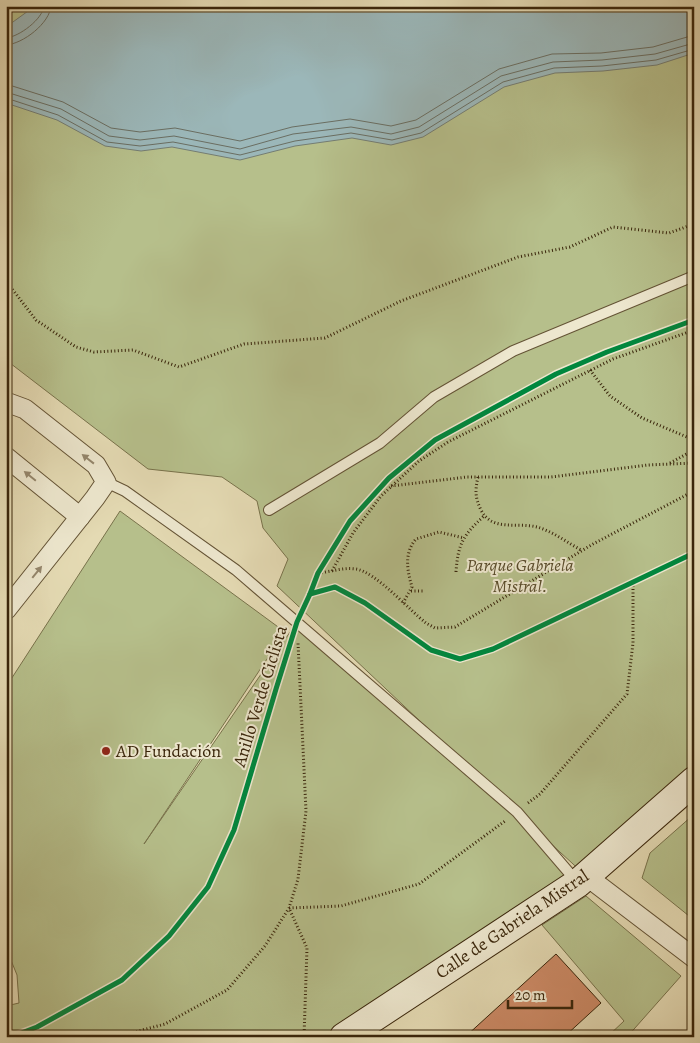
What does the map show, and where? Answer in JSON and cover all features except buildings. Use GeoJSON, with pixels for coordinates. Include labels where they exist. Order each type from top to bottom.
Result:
{"type":"FeatureCollection","features":[{"type":"Feature","properties":{"kind":"street"},"geometry":{"type":"LineString","coordinates":[[6,402],[25,409],[96,465],[106,482],[6,610]]}},
{"type":"Feature","properties":{"kind":"street"},"geometry":{"type":"LineString","coordinates":[[6,457],[80,517]]}},
{"type":"Feature","properties":{"kind":"street","name":"Calle de Gabriela Mistral"},"geometry":{"type":"LineString","coordinates":[[344,1037],[582,879],[694,781]]}},
{"type":"Feature","properties":{"kind":"street"},"geometry":{"type":"LineString","coordinates":[[582,879],[694,958]]}},
{"type":"Feature","properties":{"kind":"lane"},"geometry":{"type":"LineString","coordinates":[[269,510],[380,443],[434,397],[513,352],[694,276]]}},
{"type":"Feature","properties":{"kind":"lane"},"geometry":{"type":"LineString","coordinates":[[106,482],[125,491],[236,570],[517,812],[582,879]]}},
{"type":"Feature","properties":{"kind":"path"},"geometry":{"type":"LineString","coordinates":[[6,281],[36,320],[76,348],[94,352],[133,350],[179,367],[244,344],[325,338],[401,301],[518,257],[570,247],[613,227],[669,233],[694,224]]}},
{"type":"Feature","properties":{"kind":"path"},"geometry":{"type":"LineString","coordinates":[[332,571],[353,533],[391,486],[419,461],[448,442],[613,359],[694,330]]}},
{"type":"Feature","properties":{"kind":"path"},"geometry":{"type":"LineString","coordinates":[[590,370],[610,396],[642,418],[694,440]]}},
{"type":"Feature","properties":{"kind":"path"},"geometry":{"type":"LineString","coordinates":[[670,464],[694,450]]}},
{"type":"Feature","properties":{"kind":"path"},"geometry":{"type":"LineString","coordinates":[[391,486],[478,477],[552,477],[694,463]]}},
{"type":"Feature","properties":{"kind":"path"},"geometry":{"type":"LineString","coordinates":[[478,477],[475,492],[484,516],[491,522],[538,527],[581,550]]}},
{"type":"Feature","properties":{"kind":"path"},"geometry":{"type":"LineString","coordinates":[[318,574],[349,568],[366,572],[426,624],[435,628],[455,626],[478,614],[581,550],[694,491]]}},
{"type":"Feature","properties":{"kind":"path"},"geometry":{"type":"LineString","coordinates":[[456,572],[458,549],[464,538],[484,516]]}},
{"type":"Feature","properties":{"kind":"path"},"geometry":{"type":"LineString","coordinates":[[403,603],[412,587],[408,572],[408,554],[416,539],[439,532],[464,538]]}},
{"type":"Feature","properties":{"kind":"path"},"geometry":{"type":"LineString","coordinates":[[316,580],[322,568]]}},
{"type":"Feature","properties":{"kind":"path"},"geometry":{"type":"LineString","coordinates":[[624,587],[639,580]]}},
{"type":"Feature","properties":{"kind":"path"},"geometry":{"type":"LineString","coordinates":[[411,591],[423,591]]}},
{"type":"Feature","properties":{"kind":"path"},"geometry":{"type":"LineString","coordinates":[[116,1037],[165,1024],[227,990],[266,946],[289,908],[298,879],[306,811],[298,622]]}},
{"type":"Feature","properties":{"kind":"path"},"geometry":{"type":"LineString","coordinates":[[289,908],[307,948],[304,1037]]}},
{"type":"Feature","properties":{"kind":"green space","name":"Parque Gabriela Mistral."},"geometry":{"type":"Polygon","coordinates":[[[6,6],[694,6],[694,777],[585,875],[524,819],[578,883],[344,1037],[6,1037],[6,1006],[19,1003],[17,975],[6,948],[6,687],[120,511],[285,632],[144,844],[297,622],[495,792],[277,586],[288,559],[263,528],[257,501],[222,477],[148,469],[6,360],[6,6]]]}},
{"type":"Feature","properties":{"kind":"green space"},"geometry":{"type":"Polygon","coordinates":[[[692,816],[694,818],[694,920],[642,878],[650,853],[692,816]]]}},
{"type":"Feature","properties":{"kind":"green space"},"geometry":{"type":"Polygon","coordinates":[[[586,896],[681,976],[627,1037],[607,1037],[624,1021],[542,925],[586,896]]]}},
{"type":"Feature","properties":{"kind":"water"},"geometry":{"type":"Polygon","coordinates":[[[35,6],[694,6],[694,53],[657,65],[603,71],[555,73],[504,87],[423,137],[391,145],[352,138],[295,146],[240,160],[172,147],[141,151],[105,146],[57,120],[6,103],[6,27],[35,6]]]}},
{"type":"Feature","properties":{"kind":"cycle path"},"geometry":{"type":"LineString","coordinates":[[310,594],[318,573],[350,521],[389,478],[435,440],[556,374],[607,352],[694,320]]}},
{"type":"Feature","properties":{"kind":"cycle path","name":"Anillo Verde Ciclista"},"geometry":{"type":"LineString","coordinates":[[11,1037],[37,1027],[122,980],[169,936],[208,887],[234,830],[297,622],[310,594],[335,587],[365,603],[431,650],[460,659],[493,649],[694,553]]}},
{"type":"Feature","properties":{"kind":"place","name":"AD Fundación"},"geometry":{"type":"Point","coordinates":[106,751]}}]}
